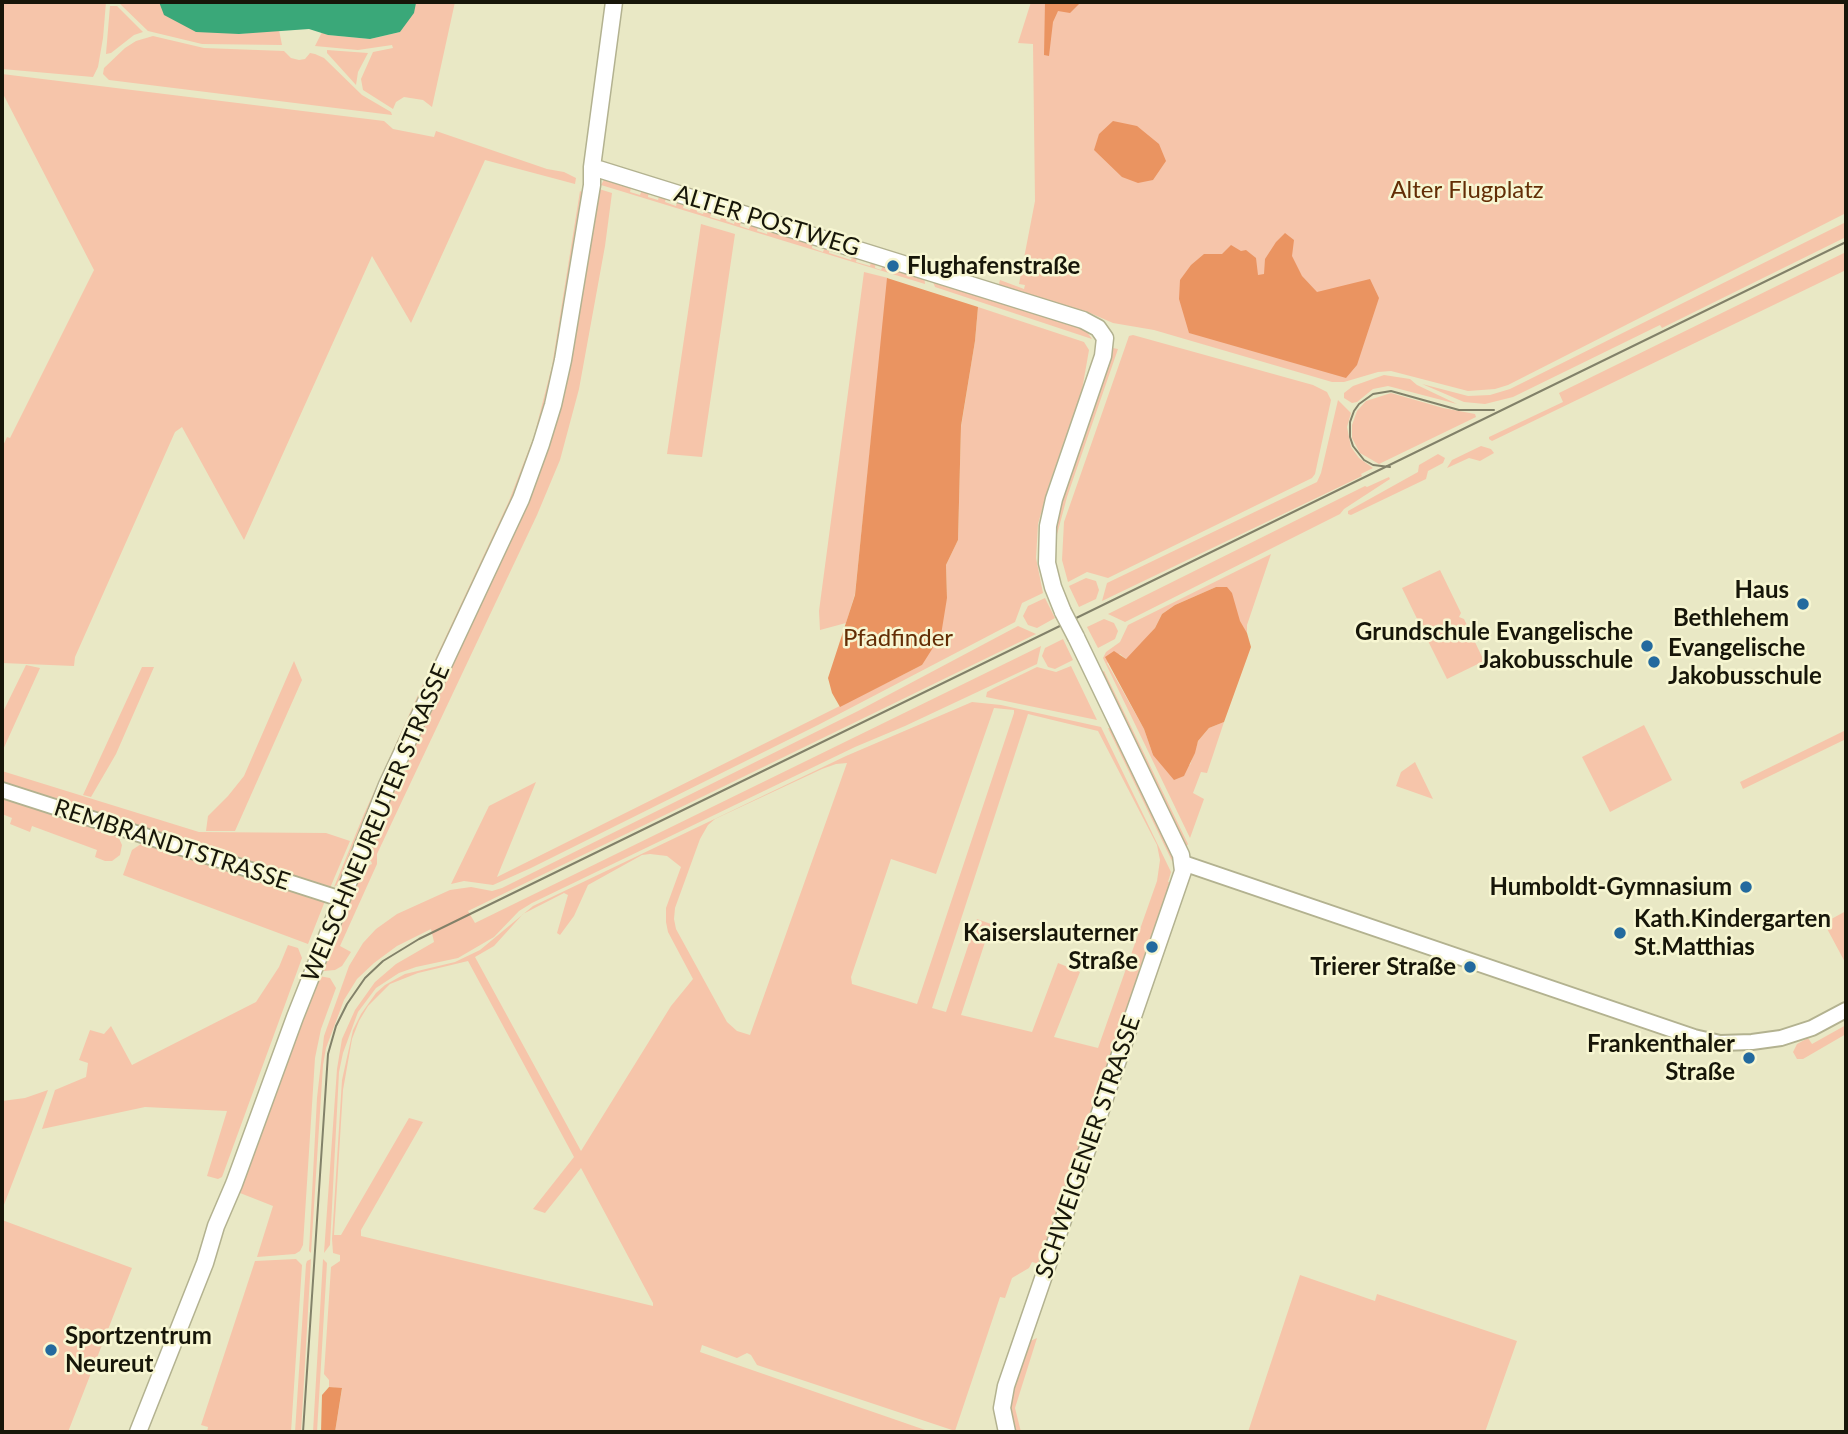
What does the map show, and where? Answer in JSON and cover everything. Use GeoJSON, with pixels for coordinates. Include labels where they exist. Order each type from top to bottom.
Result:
{"type":"FeatureCollection","features":[{"type":"Feature","properties":{"kind":"main road","name":"WELSCHNEUREUTER STRASSE"},"geometry":{"type":"LineString","coordinates":[[138,1432],[205,1263],[216,1226],[288,1035],[387,785],[521,499],[538,454],[554,405],[592,185],[592,167],[614,2]]}},
{"type":"Feature","properties":{"kind":"main road","name":"ALTER POSTWEG"},"geometry":{"type":"LineString","coordinates":[[592,167],[1083,320],[1101,331],[1105,341],[1103,356],[1054,499],[1048,526],[1047,563],[1063,612],[1184,863]]}},
{"type":"Feature","properties":{"kind":"main road","name":"SCHWEIGENER STRASSE"},"geometry":{"type":"LineString","coordinates":[[1007,1432],[1002,1408],[1006,1386],[1184,863]]}},
{"type":"Feature","properties":{"kind":"street","name":"REMBRANDTSTRASSE"},"geometry":{"type":"LineString","coordinates":[[2,790],[341,899]]}},
{"type":"Feature","properties":{"kind":"street"},"geometry":{"type":"LineString","coordinates":[[1184,863],[1662,1028],[1720,1043],[1759,1042],[1781,1038],[1812,1028],[1846,1010]]}},
{"type":"Feature","properties":{"kind":"green space"},"geometry":{"type":"Polygon","coordinates":[[[2,2],[106,2],[98,67],[93,77],[2,69],[2,2]]]}},
{"type":"Feature","properties":{"kind":"green space"},"geometry":{"type":"Polygon","coordinates":[[[118,2],[163,2],[239,34],[279,30],[282,45],[202,44],[148,31],[118,2]]]}},
{"type":"Feature","properties":{"kind":"green space"},"geometry":{"type":"Polygon","coordinates":[[[415,2],[455,2],[432,107],[423,100],[404,97],[396,102],[393,109],[363,90],[361,79],[373,52],[393,48],[392,45],[358,50],[315,46],[322,32],[328,35],[370,39],[400,32],[415,2]]]}},
{"type":"Feature","properties":{"kind":"green space","name":"Alter Flugplatz"},"geometry":{"type":"Polygon","coordinates":[[[1031,2],[1846,2],[1846,213],[1508,385],[1468,391],[1391,371],[1344,382],[1332,382],[1154,330],[1113,323],[1090,313],[998,287],[1000,280],[1024,289],[1025,285],[1019,284],[1035,201],[1033,44],[1018,43],[1031,2]]]}},
{"type":"Feature","properties":{"kind":"green space"},"geometry":{"type":"Polygon","coordinates":[[[1045,2],[1081,2],[1070,13],[1058,11],[1053,22],[1049,56],[1044,55],[1045,2]]]}},
{"type":"Feature","properties":{"kind":"green space"},"geometry":{"type":"Polygon","coordinates":[[[110,6],[117,6],[143,32],[106,54],[110,6]]]}},
{"type":"Feature","properties":{"kind":"green space"},"geometry":{"type":"Polygon","coordinates":[[[153,36],[204,48],[284,51],[291,58],[299,60],[305,59],[310,53],[315,54],[324,58],[362,95],[392,115],[109,80],[103,74],[104,68],[125,48],[136,41],[153,36]]]}},
{"type":"Feature","properties":{"kind":"green space"},"geometry":{"type":"Polygon","coordinates":[[[327,50],[368,53],[358,72],[356,85],[327,53],[327,50]]]}},
{"type":"Feature","properties":{"kind":"green space"},"geometry":{"type":"Polygon","coordinates":[[[2,74],[384,121],[393,129],[434,137],[436,131],[576,178],[575,184],[485,160],[411,323],[372,256],[244,540],[182,427],[175,432],[75,657],[74,666],[2,663],[2,448],[7,437],[10,438],[94,270],[2,92],[2,74]]]}},
{"type":"Feature","properties":{"kind":"green space"},"geometry":{"type":"Polygon","coordinates":[[[1113,121],[1137,126],[1159,144],[1166,161],[1153,180],[1138,183],[1122,177],[1094,150],[1099,134],[1113,121]]]}},
{"type":"Feature","properties":{"kind":"green space"},"geometry":{"type":"Polygon","coordinates":[[[605,178],[632,184],[630,192],[640,195],[643,187],[649,189],[648,197],[658,200],[660,193],[667,194],[665,202],[676,206],[678,198],[685,200],[683,208],[690,210],[693,203],[698,204],[697,212],[703,214],[706,206],[713,209],[710,217],[720,220],[724,212],[729,213],[726,221],[734,224],[737,216],[742,218],[740,226],[749,229],[752,221],[759,223],[757,231],[767,234],[769,226],[813,240],[812,248],[823,252],[826,244],[830,245],[829,253],[851,260],[853,253],[858,254],[856,262],[870,266],[872,259],[876,260],[875,268],[881,270],[883,266],[924,275],[925,284],[601,185],[605,178]]]}},
{"type":"Feature","properties":{"kind":"green space"},"geometry":{"type":"Polygon","coordinates":[[[599,189],[612,193],[605,246],[579,389],[560,460],[537,515],[377,854],[377,864],[340,946],[351,952],[342,966],[324,971],[321,969],[362,868],[372,864],[371,861],[364,861],[374,832],[535,478],[599,189]]]}},
{"type":"Feature","properties":{"kind":"green space"},"geometry":{"type":"Polygon","coordinates":[[[580,191],[583,193],[548,401],[522,480],[429,681],[426,679],[509,501],[534,436],[552,366],[580,191]]]}},
{"type":"Feature","properties":{"kind":"green space"},"geometry":{"type":"Polygon","coordinates":[[[1846,222],[1846,237],[1662,328],[1660,325],[1513,397],[1485,404],[1464,402],[1422,384],[1468,396],[1490,395],[1510,389],[1846,222]]]}},
{"type":"Feature","properties":{"kind":"green space"},"geometry":{"type":"Polygon","coordinates":[[[701,224],[735,234],[702,457],[667,454],[701,224]]]}},
{"type":"Feature","properties":{"kind":"green space"},"geometry":{"type":"Polygon","coordinates":[[[1285,233],[1294,240],[1292,256],[1302,276],[1317,292],[1370,279],[1379,298],[1357,365],[1346,378],[1189,333],[1179,299],[1180,280],[1191,265],[1204,254],[1222,254],[1231,245],[1241,251],[1246,250],[1256,258],[1258,275],[1264,274],[1265,259],[1285,233]]]}},
{"type":"Feature","properties":{"kind":"green space"},"geometry":{"type":"Polygon","coordinates":[[[1846,252],[1846,270],[1492,441],[1489,439],[1563,402],[1559,393],[1846,252]]]}},
{"type":"Feature","properties":{"kind":"green space"},"geometry":{"type":"Polygon","coordinates":[[[864,272],[888,278],[855,594],[846,623],[820,630],[819,611],[864,272]]]}},
{"type":"Feature","properties":{"kind":"green space","name":"Pfadfinder"},"geometry":{"type":"Polygon","coordinates":[[[887,278],[978,307],[961,426],[958,540],[946,565],[947,598],[941,635],[922,665],[840,707],[828,678],[855,595],[887,278]]]}},
{"type":"Feature","properties":{"kind":"green space"},"geometry":{"type":"Polygon","coordinates":[[[932,279],[1085,329],[1092,339],[935,287],[932,279]]]}},
{"type":"Feature","properties":{"kind":"green space"},"geometry":{"type":"Polygon","coordinates":[[[978,307],[1084,342],[1089,350],[1082,390],[1038,524],[1036,558],[1043,593],[1022,603],[1015,622],[818,725],[531,868],[493,885],[464,881],[451,884],[489,806],[536,782],[497,877],[922,665],[947,598],[946,565],[958,540],[961,427],[978,307]]]}},
{"type":"Feature","properties":{"kind":"green space"},"geometry":{"type":"Polygon","coordinates":[[[1129,336],[1313,385],[1327,392],[1331,400],[1315,474],[1312,478],[1108,578],[1087,572],[1068,582],[1062,560],[1064,522],[1129,336]]]}},
{"type":"Feature","properties":{"kind":"green space"},"geometry":{"type":"Polygon","coordinates":[[[1113,348],[1118,349],[1067,497],[1055,542],[1062,495],[1113,348]]]}},
{"type":"Feature","properties":{"kind":"green space"},"geometry":{"type":"Polygon","coordinates":[[[1384,375],[1410,379],[1457,404],[1388,386],[1373,389],[1357,402],[1352,403],[1344,398],[1344,393],[1353,386],[1384,375]]]}},
{"type":"Feature","properties":{"kind":"green space"},"geometry":{"type":"Polygon","coordinates":[[[1391,393],[1475,414],[1476,417],[1379,464],[1360,453],[1352,438],[1352,425],[1357,411],[1366,401],[1391,393]]]}},
{"type":"Feature","properties":{"kind":"green space"},"geometry":{"type":"Polygon","coordinates":[[[1338,400],[1351,413],[1347,427],[1351,447],[1359,458],[1373,468],[1361,474],[1362,476],[1102,601],[1107,583],[1317,482],[1338,400]]]}},
{"type":"Feature","properties":{"kind":"green space"},"geometry":{"type":"Polygon","coordinates":[[[1481,446],[1494,453],[1480,461],[1469,458],[1447,468],[1452,460],[1481,446]]]}},
{"type":"Feature","properties":{"kind":"green space"},"geometry":{"type":"Polygon","coordinates":[[[1438,454],[1445,458],[1443,463],[1428,471],[1426,479],[1351,515],[1348,514],[1348,511],[1418,472],[1419,465],[1438,454]]]}},
{"type":"Feature","properties":{"kind":"green space"},"geometry":{"type":"Polygon","coordinates":[[[1389,477],[1390,479],[1340,514],[1125,622],[1108,614],[1365,486],[1389,477]]]}},
{"type":"Feature","properties":{"kind":"green space"},"geometry":{"type":"Polygon","coordinates":[[[1271,554],[1247,625],[1247,633],[1216,587],[1175,605],[1162,614],[1155,628],[1138,649],[1126,659],[1120,654],[1107,663],[1144,729],[1153,755],[1190,765],[1198,741],[1209,728],[1224,722],[1207,773],[1201,772],[1193,793],[1204,799],[1190,838],[1103,658],[1106,652],[1120,642],[1128,625],[1271,554]]]}},
{"type":"Feature","properties":{"kind":"green space"},"geometry":{"type":"Polygon","coordinates":[[[1440,570],[1461,613],[1459,617],[1464,619],[1484,661],[1447,679],[1426,637],[1428,633],[1423,631],[1402,588],[1440,570]]]}},
{"type":"Feature","properties":{"kind":"green space"},"geometry":{"type":"Polygon","coordinates":[[[1086,578],[1096,581],[1099,590],[1096,599],[1079,607],[1069,586],[1086,578]]]}},
{"type":"Feature","properties":{"kind":"green space"},"geometry":{"type":"Polygon","coordinates":[[[1216,587],[1227,587],[1232,593],[1251,647],[1224,722],[1209,728],[1198,741],[1184,776],[1174,780],[1153,755],[1144,729],[1105,657],[1114,651],[1126,659],[1155,628],[1162,614],[1175,605],[1216,587]]]}},
{"type":"Feature","properties":{"kind":"green space"},"geometry":{"type":"Polygon","coordinates":[[[1045,598],[1055,618],[1037,628],[1028,625],[1023,616],[1028,606],[1045,598]]]}},
{"type":"Feature","properties":{"kind":"green space"},"geometry":{"type":"Polygon","coordinates":[[[1104,619],[1114,623],[1118,631],[1115,639],[1098,648],[1087,627],[1104,619]]]}},
{"type":"Feature","properties":{"kind":"green space"},"geometry":{"type":"Polygon","coordinates":[[[1018,626],[1036,634],[468,911],[475,923],[1041,646],[1037,664],[855,747],[532,903],[519,911],[494,937],[458,958],[399,973],[376,988],[358,1012],[339,1072],[330,1245],[324,1253],[337,1069],[342,1039],[355,1010],[375,982],[396,964],[434,942],[431,929],[397,946],[374,963],[357,979],[344,1000],[326,1048],[311,1253],[309,1251],[317,1098],[324,1036],[349,966],[363,943],[376,929],[397,914],[450,890],[471,887],[492,891],[502,888],[858,711],[1018,626]]]}},
{"type":"Feature","properties":{"kind":"green space"},"geometry":{"type":"Polygon","coordinates":[[[1063,639],[1073,660],[1055,669],[1048,667],[1042,656],[1045,648],[1063,639]]]}},
{"type":"Feature","properties":{"kind":"green space"},"geometry":{"type":"Polygon","coordinates":[[[294,661],[302,680],[235,831],[206,831],[208,816],[244,776],[294,661]]]}},
{"type":"Feature","properties":{"kind":"green space"},"geometry":{"type":"Polygon","coordinates":[[[26,665],[40,668],[2,752],[2,714],[26,665]]]}},
{"type":"Feature","properties":{"kind":"green space"},"geometry":{"type":"Polygon","coordinates":[[[1071,666],[1097,720],[986,697],[987,692],[1037,667],[1056,672],[1071,666]]]}},
{"type":"Feature","properties":{"kind":"green space"},"geometry":{"type":"Polygon","coordinates":[[[142,667],[154,667],[116,754],[91,797],[83,795],[142,667]]]}},
{"type":"Feature","properties":{"kind":"green space"},"geometry":{"type":"Polygon","coordinates":[[[1104,671],[1188,844],[1185,849],[1112,700],[1102,672],[1104,671]]]}},
{"type":"Feature","properties":{"kind":"green space"},"geometry":{"type":"Polygon","coordinates":[[[423,684],[427,686],[339,883],[334,887],[364,814],[423,684]]]}},
{"type":"Feature","properties":{"kind":"green space"},"geometry":{"type":"Polygon","coordinates":[[[972,702],[1001,705],[1101,727],[1171,872],[1170,882],[1142,962],[1145,963],[1042,1263],[1032,1262],[1029,1268],[1012,1278],[1005,1298],[1000,1297],[955,1431],[757,1365],[747,1353],[737,1358],[702,1345],[700,1352],[931,1432],[335,1432],[342,1389],[329,1387],[329,1380],[324,1374],[331,1267],[340,1261],[340,1255],[333,1253],[332,1239],[342,1080],[353,1030],[376,993],[405,974],[455,962],[480,950],[522,915],[494,946],[475,957],[581,1151],[671,1006],[693,979],[668,932],[666,922],[666,908],[681,867],[667,856],[642,855],[588,885],[574,916],[560,935],[557,933],[568,895],[564,893],[524,914],[533,906],[846,756],[972,702]],[[994,708],[936,874],[891,859],[851,977],[852,984],[917,1004],[1014,710],[994,708]],[[1028,714],[932,1008],[946,1012],[977,919],[991,924],[961,1015],[1032,1032],[1058,963],[1080,972],[1054,1037],[1098,1048],[1157,881],[1160,860],[1157,845],[1098,731],[1028,714]],[[847,763],[836,764],[715,819],[700,839],[675,908],[674,919],[676,929],[727,1022],[737,1031],[750,1035],[847,763]],[[468,961],[418,973],[390,984],[368,1006],[352,1039],[343,1090],[334,1235],[341,1235],[409,1118],[423,1122],[361,1230],[361,1236],[653,1306],[581,1168],[545,1213],[533,1209],[574,1157],[468,961]]]}},
{"type":"Feature","properties":{"kind":"green space"},"geometry":{"type":"Polygon","coordinates":[[[1644,725],[1672,780],[1610,812],[1582,757],[1644,725]]]}},
{"type":"Feature","properties":{"kind":"green space"},"geometry":{"type":"Polygon","coordinates":[[[1108,728],[1113,729],[1177,859],[1172,861],[1108,728]]]}},
{"type":"Feature","properties":{"kind":"green space"},"geometry":{"type":"Polygon","coordinates":[[[1846,730],[1846,739],[1743,789],[1740,782],[1846,730]]]}},
{"type":"Feature","properties":{"kind":"green space"},"geometry":{"type":"Polygon","coordinates":[[[1415,762],[1433,799],[1396,786],[1401,772],[1415,762]]]}},
{"type":"Feature","properties":{"kind":"green space"},"geometry":{"type":"Polygon","coordinates":[[[2,771],[199,832],[326,833],[350,841],[330,888],[2,784],[2,771]]]}},
{"type":"Feature","properties":{"kind":"green space"},"geometry":{"type":"Polygon","coordinates":[[[2,796],[117,834],[122,845],[120,855],[112,861],[105,861],[95,857],[97,850],[32,826],[30,832],[10,824],[12,818],[2,814],[2,796]]]}},
{"type":"Feature","properties":{"kind":"green space"},"geometry":{"type":"Polygon","coordinates":[[[144,842],[325,901],[308,944],[123,875],[132,850],[144,842]]]}},
{"type":"Feature","properties":{"kind":"green space"},"geometry":{"type":"Polygon","coordinates":[[[1846,911],[1846,964],[1824,923],[1846,911]]]}},
{"type":"Feature","properties":{"kind":"green space"},"geometry":{"type":"Polygon","coordinates":[[[288,945],[298,948],[302,958],[222,1177],[218,1179],[207,1176],[227,1111],[145,1107],[42,1129],[55,1090],[86,1077],[88,1063],[79,1060],[90,1030],[104,1034],[111,1026],[132,1065],[256,1002],[279,967],[288,945]]]}},
{"type":"Feature","properties":{"kind":"green space"},"geometry":{"type":"Polygon","coordinates":[[[319,976],[330,978],[336,988],[321,1029],[315,1058],[303,1245],[295,1254],[257,1257],[273,1206],[240,1193],[243,1186],[241,1185],[296,1028],[319,976]]]}},
{"type":"Feature","properties":{"kind":"green space"},"geometry":{"type":"Polygon","coordinates":[[[1846,1025],[1846,1034],[1803,1059],[1797,1059],[1793,1052],[1797,1044],[1808,1038],[1812,1044],[1846,1025]]]}},
{"type":"Feature","properties":{"kind":"green space"},"geometry":{"type":"Polygon","coordinates":[[[48,1090],[2,1210],[2,1101],[25,1098],[48,1090]]]}},
{"type":"Feature","properties":{"kind":"green space","name":"Sportzentrum Neureut"},"geometry":{"type":"Polygon","coordinates":[[[2,1220],[132,1268],[68,1432],[2,1432],[2,1220]]]}},
{"type":"Feature","properties":{"kind":"green space"},"geometry":{"type":"Polygon","coordinates":[[[296,1259],[302,1265],[291,1432],[207,1432],[208,1427],[201,1425],[255,1261],[296,1259]]]}},
{"type":"Feature","properties":{"kind":"green space"},"geometry":{"type":"Polygon","coordinates":[[[311,1259],[301,1432],[295,1432],[306,1264],[311,1259]]]}},
{"type":"Feature","properties":{"kind":"green space"},"geometry":{"type":"Polygon","coordinates":[[[323,1259],[327,1263],[317,1432],[313,1432],[323,1259]]]}},
{"type":"Feature","properties":{"kind":"green space"},"geometry":{"type":"Polygon","coordinates":[[[1300,1275],[1375,1301],[1377,1294],[1517,1341],[1485,1432],[1248,1432],[1300,1275]]]}},
{"type":"Feature","properties":{"kind":"green space"},"geometry":{"type":"Polygon","coordinates":[[[1037,1338],[1015,1408],[1021,1432],[1011,1432],[1007,1402],[1026,1343],[1037,1338]]]}},
{"type":"Feature","properties":{"kind":"green space"},"geometry":{"type":"Polygon","coordinates":[[[329,1387],[342,1388],[335,1432],[321,1432],[322,1395],[329,1387]]]}},
{"type":"Feature","properties":{"kind":"shaded area"},"geometry":{"type":"Polygon","coordinates":[[[159,2],[416,3],[414,13],[400,32],[370,39],[328,35],[309,29],[239,34],[196,32],[164,15],[159,2]]]}},
{"type":"Feature","properties":{"kind":"tram line"},"geometry":{"type":"LineString","coordinates":[[303,1432],[328,1054],[336,1026],[347,1004],[365,978],[383,961],[419,939],[1846,242]]}},
{"type":"Feature","properties":{"kind":"tram line"},"geometry":{"type":"LineString","coordinates":[[1390,467],[1373,465],[1364,460],[1353,446],[1350,437],[1350,422],[1354,411],[1373,394],[1391,391],[1459,410],[1494,410]]}},
{"type":"Feature","properties":{"kind":"place","name":"Flughafenstraße"},"geometry":{"type":"Point","coordinates":[893,266]}},
{"type":"Feature","properties":{"kind":"place","name":"Haus Bethlehem"},"geometry":{"type":"Point","coordinates":[1803,604]}},
{"type":"Feature","properties":{"kind":"place","name":"Grundschule Evangelische Jakobusschule"},"geometry":{"type":"Point","coordinates":[1647,646]}},
{"type":"Feature","properties":{"kind":"place","name":"Evangelische Jakobusschule"},"geometry":{"type":"Point","coordinates":[1654,662]}},
{"type":"Feature","properties":{"kind":"place","name":"Humboldt-Gymnasium"},"geometry":{"type":"Point","coordinates":[1746,887]}},
{"type":"Feature","properties":{"kind":"place","name":"Kath.Kindergarten St.Matthias"},"geometry":{"type":"Point","coordinates":[1620,933]}},
{"type":"Feature","properties":{"kind":"place","name":"Kaiserslauterner Straße"},"geometry":{"type":"Point","coordinates":[1152,947]}},
{"type":"Feature","properties":{"kind":"place","name":"Trierer Straße"},"geometry":{"type":"Point","coordinates":[1470,967]}},
{"type":"Feature","properties":{"kind":"place","name":"Frankenthaler Straße"},"geometry":{"type":"Point","coordinates":[1749,1058]}},
{"type":"Feature","properties":{"kind":"place","name":"Sportzentrum Neureut"},"geometry":{"type":"Point","coordinates":[51,1350]}}]}
